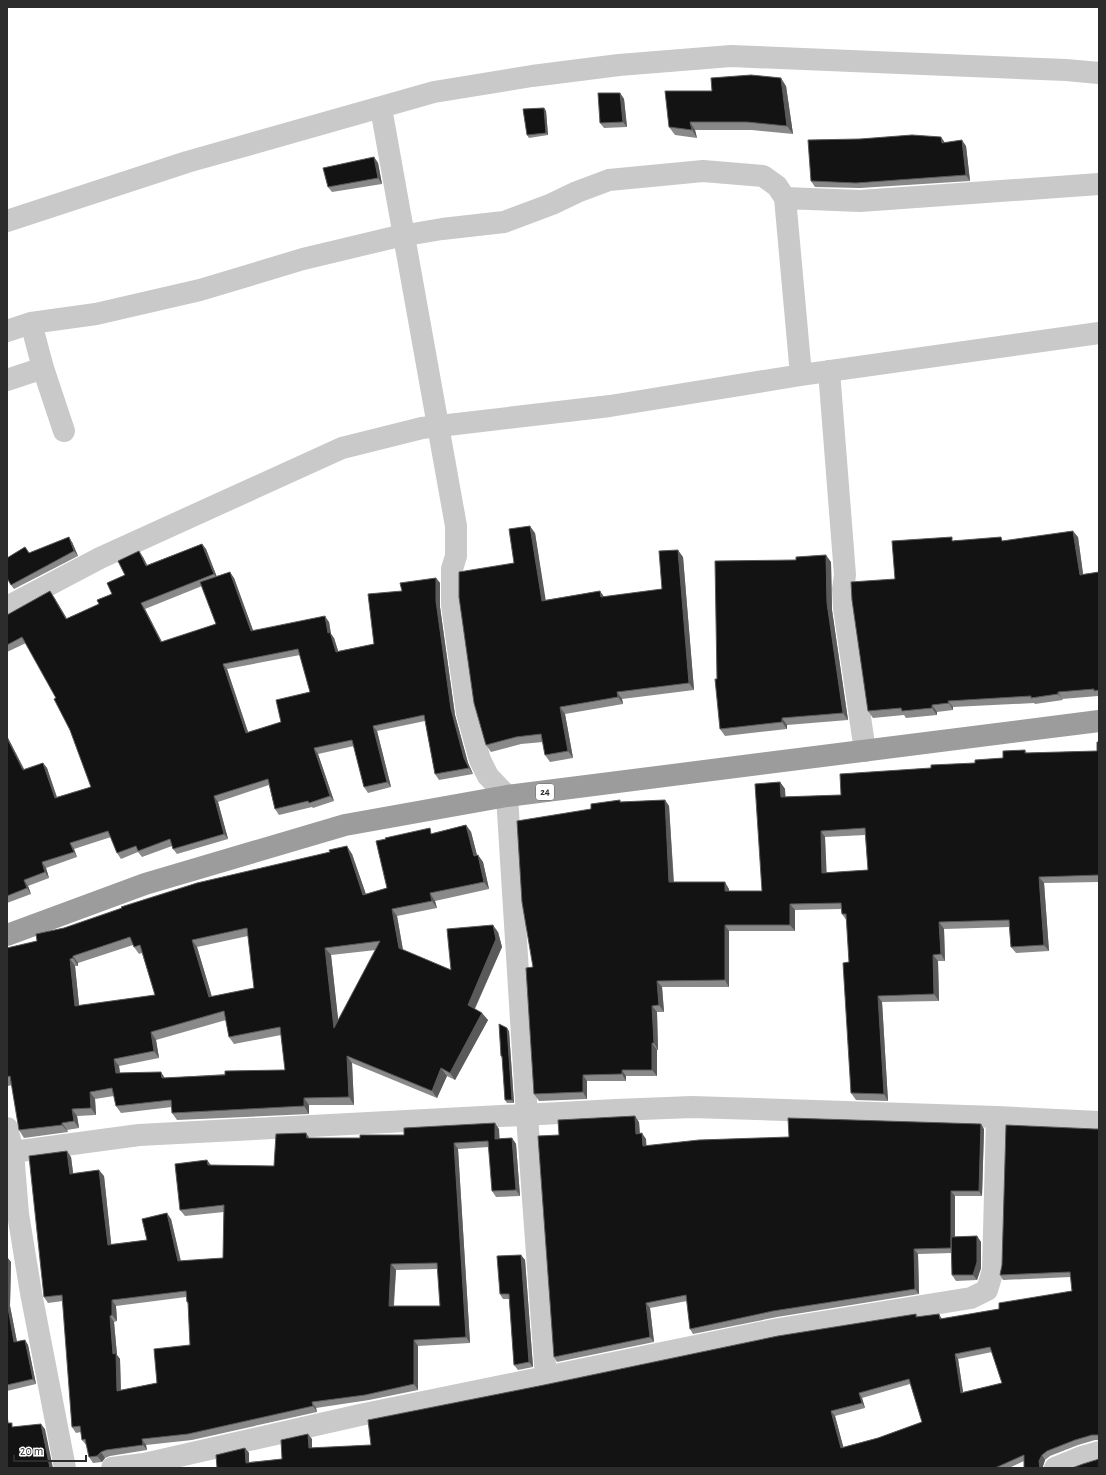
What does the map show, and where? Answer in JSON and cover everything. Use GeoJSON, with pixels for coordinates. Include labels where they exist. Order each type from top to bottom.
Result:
{"type":"FeatureCollection","features":[{"type":"Feature","properties":{"kind":"highway","name":"24"},"geometry":{"type":"LineString","coordinates":[[7,935],[145,884],[345,824],[507,796],[1099,721]]}},
{"type":"Feature","properties":{"kind":"street"},"geometry":{"type":"LineString","coordinates":[[7,221],[187,162],[434,92],[532,76],[619,65],[731,56],[1066,70],[1099,73]]}},
{"type":"Feature","properties":{"kind":"street"},"geometry":{"type":"LineString","coordinates":[[381,108],[456,526],[456,556],[452,569],[452,605],[467,713],[480,760],[488,776],[507,796],[527,1116],[546,1378]]}},
{"type":"Feature","properties":{"kind":"street"},"geometry":{"type":"LineString","coordinates":[[7,331],[31,323],[96,314],[200,290],[303,259],[403,236],[442,229],[504,222],[609,180],[703,171],[763,176],[777,186],[785,198],[801,375]]}},
{"type":"Feature","properties":{"kind":"street"},"geometry":{"type":"LineString","coordinates":[[785,198],[860,202],[1099,184]]}},
{"type":"Feature","properties":{"kind":"street"},"geometry":{"type":"LineString","coordinates":[[31,323],[43,368],[64,431]]}},
{"type":"Feature","properties":{"kind":"street"},"geometry":{"type":"LineString","coordinates":[[7,607],[100,558],[342,448],[422,428],[610,406],[801,375],[1099,333]]}},
{"type":"Feature","properties":{"kind":"street"},"geometry":{"type":"LineString","coordinates":[[7,380],[43,368]]}},
{"type":"Feature","properties":{"kind":"street"},"geometry":{"type":"LineString","coordinates":[[829,371],[845,575],[843,589],[844,608],[865,750]]}},
{"type":"Feature","properties":{"kind":"street"},"geometry":{"type":"LineString","coordinates":[[14,1152],[139,1135],[692,1107],[997,1117],[1099,1122]]}},
{"type":"Feature","properties":{"kind":"street"},"geometry":{"type":"LineString","coordinates":[[112,1468],[144,1464],[360,1415],[779,1329],[971,1298],[987,1290],[993,1270],[997,1117]]}},
{"type":"Feature","properties":{"kind":"street"},"geometry":{"type":"LineString","coordinates":[[7,1128],[14,1152],[18,1214],[31,1293],[65,1468]]}},
{"type":"Feature","properties":{"kind":"street"},"geometry":{"type":"LineString","coordinates":[[1055,1468],[1099,1452]]}},
{"type":"Feature","properties":{"kind":"building"},"geometry":{"type":"Polygon","coordinates":[[[751,75],[781,78],[787,126],[747,122],[690,122],[692,130],[669,127],[665,91],[712,91],[711,78],[751,75]]]}},
{"type":"Feature","properties":{"kind":"building"},"geometry":{"type":"Polygon","coordinates":[[[598,93],[620,93],[623,122],[600,123],[598,93]]]}},
{"type":"Feature","properties":{"kind":"building"},"geometry":{"type":"Polygon","coordinates":[[[544,108],[546,133],[527,135],[523,109],[544,108]]]}},
{"type":"Feature","properties":{"kind":"building"},"geometry":{"type":"Polygon","coordinates":[[[912,135],[941,137],[942,143],[962,140],[966,175],[856,183],[811,181],[808,140],[860,139],[912,135]]]}},
{"type":"Feature","properties":{"kind":"building"},"geometry":{"type":"Polygon","coordinates":[[[374,157],[378,178],[328,187],[323,168],[374,157]]]}},
{"type":"Feature","properties":{"kind":"building"},"geometry":{"type":"Polygon","coordinates":[[[530,526],[542,601],[600,591],[601,597],[662,589],[659,551],[678,550],[689,683],[617,692],[618,697],[560,707],[568,751],[545,755],[541,734],[516,737],[486,745],[474,703],[459,597],[459,572],[514,563],[509,529],[530,526]]]}},
{"type":"Feature","properties":{"kind":"building"},"geometry":{"type":"Polygon","coordinates":[[[1073,531],[1080,575],[1099,572],[1099,690],[1094,691],[1094,689],[1058,692],[1058,694],[1031,698],[1031,696],[948,701],[949,703],[932,705],[932,708],[902,711],[901,708],[868,711],[852,600],[851,582],[895,579],[892,541],[952,537],[952,541],[1001,537],[1002,541],[1073,531]]]}},
{"type":"Feature","properties":{"kind":"building"},"geometry":{"type":"Polygon","coordinates":[[[69,537],[74,551],[11,585],[7,578],[7,558],[25,547],[29,553],[69,537]]]}},
{"type":"Feature","properties":{"kind":"building"},"geometry":{"type":"Polygon","coordinates":[[[202,544],[214,574],[141,603],[161,642],[216,624],[200,582],[230,572],[251,631],[325,616],[328,633],[330,632],[336,652],[374,644],[368,594],[402,591],[400,583],[436,578],[436,601],[451,709],[464,758],[469,768],[435,774],[424,715],[373,726],[387,782],[364,787],[352,740],[314,748],[330,796],[309,803],[308,801],[275,809],[268,779],[214,796],[224,834],[173,849],[170,839],[138,851],[136,846],[117,853],[108,831],[70,843],[74,852],[42,862],[45,872],[24,880],[27,888],[7,896],[7,738],[23,770],[43,763],[55,798],[91,787],[70,730],[54,699],[56,698],[22,637],[7,645],[7,615],[50,591],[66,619],[99,604],[97,600],[112,594],[107,583],[125,575],[118,561],[139,551],[146,566],[202,544]],[[298,649],[223,664],[246,733],[281,722],[276,700],[310,692],[298,649]]]}},
{"type":"Feature","properties":{"kind":"building"},"geometry":{"type":"Polygon","coordinates":[[[826,555],[827,603],[843,713],[782,718],[782,722],[720,729],[715,679],[717,679],[715,561],[796,560],[796,557],[826,555]]]}},
{"type":"Feature","properties":{"kind":"building"},"geometry":{"type":"Polygon","coordinates":[[[1097,742],[1099,742],[1099,875],[1039,877],[1044,945],[1011,947],[1009,920],[939,922],[941,954],[933,955],[934,994],[878,996],[884,1094],[851,1093],[843,963],[849,962],[846,914],[842,914],[841,903],[790,904],[790,925],[725,925],[725,980],[657,981],[659,1005],[652,1006],[654,1043],[652,1043],[652,1070],[622,1070],[622,1074],[583,1075],[583,1092],[534,1094],[526,968],[533,967],[522,902],[517,821],[591,809],[591,804],[620,800],[620,802],[665,800],[669,882],[725,882],[725,891],[762,891],[755,784],[780,782],[781,797],[841,795],[840,774],[931,768],[931,765],[975,763],[975,760],[1003,758],[1003,751],[1025,750],[1025,753],[1097,751],[1097,742]],[[865,828],[821,831],[822,873],[868,870],[865,828]]]}},
{"type":"Feature","properties":{"kind":"building"},"geometry":{"type":"Polygon","coordinates":[[[466,825],[474,856],[478,855],[484,882],[430,893],[432,901],[392,909],[399,948],[451,970],[447,929],[493,925],[496,939],[468,1005],[482,1013],[450,1073],[441,1068],[432,1091],[347,1056],[349,1097],[304,1098],[304,1106],[172,1113],[171,1100],[116,1106],[112,1088],[90,1092],[91,1108],[72,1109],[74,1121],[62,1123],[62,1125],[19,1130],[10,1076],[7,1077],[7,948],[37,941],[36,934],[64,928],[122,908],[121,907],[197,883],[330,852],[329,850],[347,846],[363,895],[387,888],[376,841],[430,828],[431,834],[466,825]],[[247,928],[192,940],[209,997],[254,988],[247,928]],[[130,937],[73,956],[73,958],[70,959],[75,1006],[155,995],[140,945],[134,947],[130,937]],[[380,941],[325,948],[334,1028],[380,941]],[[224,1011],[151,1032],[154,1051],[114,1059],[116,1073],[161,1072],[162,1078],[225,1075],[225,1071],[285,1070],[280,1027],[229,1037],[224,1011]]]}},
{"type":"Feature","properties":{"kind":"building"},"geometry":{"type":"Polygon","coordinates":[[[499,1024],[507,1028],[512,1100],[505,1100],[499,1024]]]}},
{"type":"Feature","properties":{"kind":"building"},"geometry":{"type":"Polygon","coordinates":[[[635,1116],[636,1134],[642,1133],[643,1146],[699,1140],[789,1137],[788,1118],[981,1124],[979,1191],[951,1191],[951,1248],[914,1249],[915,1289],[773,1311],[690,1329],[686,1295],[646,1303],[650,1337],[554,1357],[538,1136],[559,1135],[558,1120],[635,1116]]]}},
{"type":"Feature","properties":{"kind":"building"},"geometry":{"type":"Polygon","coordinates":[[[495,1123],[495,1139],[512,1138],[516,1190],[492,1191],[488,1141],[454,1143],[466,1337],[414,1340],[414,1384],[365,1395],[312,1402],[313,1406],[188,1434],[142,1439],[143,1445],[106,1450],[97,1456],[89,1457],[85,1439],[82,1440],[80,1426],[72,1427],[62,1295],[44,1297],[29,1156],[67,1151],[70,1174],[99,1170],[108,1245],[147,1240],[142,1219],[167,1213],[178,1261],[223,1258],[224,1205],[180,1210],[175,1164],[207,1160],[208,1165],[274,1166],[276,1134],[306,1133],[307,1138],[360,1138],[360,1135],[404,1135],[404,1128],[495,1123]],[[437,1263],[391,1264],[389,1306],[440,1306],[437,1263]],[[186,1291],[112,1300],[112,1315],[110,1316],[113,1354],[116,1353],[117,1391],[157,1383],[154,1349],[190,1345],[186,1291]]]}},
{"type":"Feature","properties":{"kind":"building"},"geometry":{"type":"Polygon","coordinates":[[[1006,1125],[1099,1129],[1099,1435],[1092,1435],[1075,1440],[1047,1451],[1042,1455],[1039,1461],[1040,1468],[1024,1468],[1024,1455],[995,1468],[217,1468],[216,1455],[245,1448],[246,1463],[282,1459],[281,1440],[308,1434],[309,1448],[371,1445],[368,1420],[778,1336],[916,1314],[916,1317],[939,1314],[940,1319],[999,1309],[999,1303],[1072,1291],[1070,1272],[1000,1275],[1002,1265],[1006,1125]],[[990,1347],[955,1354],[961,1393],[1002,1383],[990,1347]],[[909,1379],[859,1393],[862,1403],[831,1411],[841,1448],[878,1438],[922,1422],[909,1379]]]}},
{"type":"Feature","properties":{"kind":"building"},"geometry":{"type":"Polygon","coordinates":[[[977,1236],[977,1262],[973,1275],[952,1275],[951,1237],[977,1236]]]}},
{"type":"Feature","properties":{"kind":"building"},"geometry":{"type":"Polygon","coordinates":[[[521,1255],[529,1362],[514,1365],[509,1294],[500,1294],[497,1256],[521,1255]]]}},
{"type":"Feature","properties":{"kind":"building"},"geometry":{"type":"Polygon","coordinates":[[[7,1302],[14,1342],[25,1340],[33,1379],[7,1385],[7,1302]]]}},
{"type":"Feature","properties":{"kind":"building"},"geometry":{"type":"Polygon","coordinates":[[[7,1423],[12,1423],[12,1427],[41,1424],[50,1468],[7,1468],[7,1423]]]}},
{"type":"Feature","properties":{"kind":"building"},"geometry":{"type":"Polygon","coordinates":[[[1099,1459],[1099,1468],[1072,1468],[1083,1464],[1099,1459]]]}}]}
